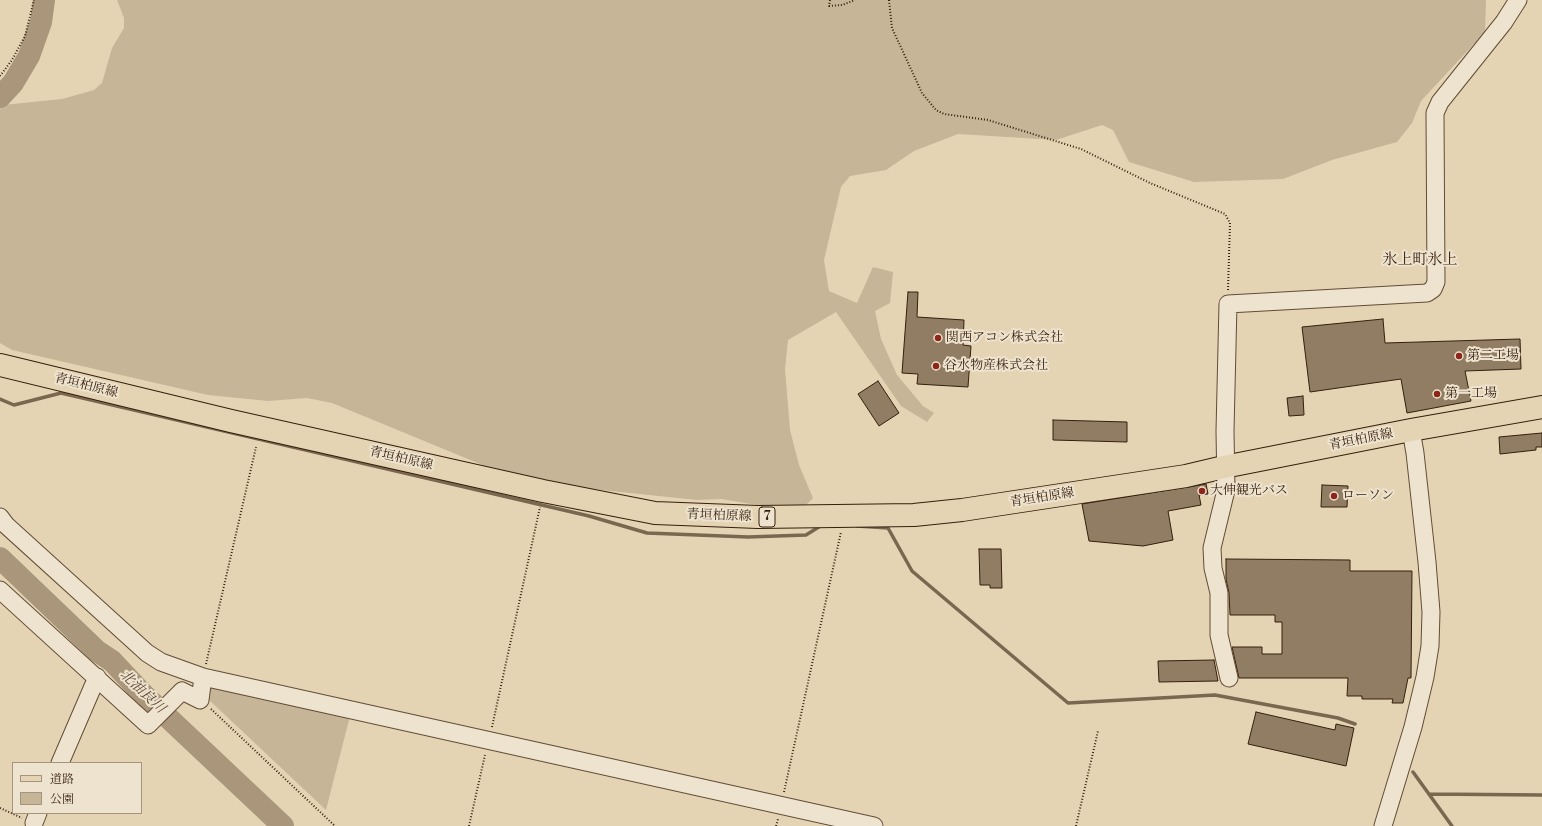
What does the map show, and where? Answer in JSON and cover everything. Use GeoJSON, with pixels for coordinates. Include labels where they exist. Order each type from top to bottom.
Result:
{"type":"FeatureCollection","features":[{"type":"Feature","properties":{"kind":"main road","name":"青垣柏原線"},"geometry":{"type":"LineString","coordinates":[[0,365],[231,421],[543,491],[655,513],[758,517],[914,515],[962,510],[1186,476],[1224,467],[1411,430],[1542,407]]}},
{"type":"Feature","properties":{"kind":"street"},"geometry":{"type":"LineString","coordinates":[[1229,678],[1219,635],[1219,593],[1213,568],[1212,548],[1226,490],[1224,467],[1228,304],[1426,293],[1433,289],[1436,282],[1435,113],[1440,102],[1504,22],[1518,0]]}},
{"type":"Feature","properties":{"kind":"street"},"geometry":{"type":"LineString","coordinates":[[1383,826],[1413,727],[1426,677],[1430,646],[1431,612],[1428,562],[1411,430]]}},
{"type":"Feature","properties":{"kind":"street"},"geometry":{"type":"LineString","coordinates":[[0,517],[6,525],[147,653],[161,662],[203,677],[489,739],[874,826]]}},
{"type":"Feature","properties":{"kind":"street"},"geometry":{"type":"LineString","coordinates":[[0,590],[148,725],[182,691],[200,700],[203,677]]}},
{"type":"Feature","properties":{"kind":"street"},"geometry":{"type":"LineString","coordinates":[[60,762],[97,677]]}},
{"type":"Feature","properties":{"kind":"path"},"geometry":{"type":"LineString","coordinates":[[0,76],[12,60],[25,36],[34,0]]}},
{"type":"Feature","properties":{"kind":"path"},"geometry":{"type":"LineString","coordinates":[[830,0],[829,6],[842,5],[855,0]]}},
{"type":"Feature","properties":{"kind":"path"},"geometry":{"type":"LineString","coordinates":[[889,0],[892,28],[922,93],[936,110],[944,114],[988,120],[1081,149],[1150,183],[1225,214],[1230,223],[1228,304]]}},
{"type":"Feature","properties":{"kind":"path"},"geometry":{"type":"LineString","coordinates":[[203,677],[256,447]]}},
{"type":"Feature","properties":{"kind":"path"},"geometry":{"type":"LineString","coordinates":[[469,826],[543,491]]}},
{"type":"Feature","properties":{"kind":"path"},"geometry":{"type":"LineString","coordinates":[[781,805],[845,515]]}},
{"type":"Feature","properties":{"kind":"path"},"geometry":{"type":"LineString","coordinates":[[200,700],[335,826]]}},
{"type":"Feature","properties":{"kind":"path"},"geometry":{"type":"LineString","coordinates":[[1076,826],[1098,731]]}},
{"type":"Feature","properties":{"kind":"path"},"geometry":{"type":"LineString","coordinates":[[0,808],[12,811]]}},
{"type":"Feature","properties":{"kind":"path"},"geometry":{"type":"LineString","coordinates":[[22,814],[36,818]]}},
{"type":"Feature","properties":{"kind":"green space"},"geometry":{"type":"Polygon","coordinates":[[[117,0],[1486,0],[1485,32],[1421,101],[1412,123],[1397,142],[1332,160],[1283,179],[1194,182],[1129,162],[1113,130],[1102,125],[1056,140],[958,134],[914,151],[886,170],[850,176],[841,187],[824,260],[829,291],[857,303],[873,267],[893,272],[890,303],[875,311],[881,339],[897,375],[923,406],[934,413],[927,422],[901,406],[836,312],[788,340],[785,369],[790,430],[799,465],[813,498],[805,506],[782,509],[721,499],[697,500],[582,488],[485,466],[332,403],[307,398],[268,401],[208,395],[12,350],[0,343],[0,109],[3,105],[62,99],[94,90],[102,83],[112,48],[124,28],[124,18],[117,0]]]}},
{"type":"Feature","properties":{"kind":"green space"},"geometry":{"type":"Polygon","coordinates":[[[209,684],[350,716],[326,810],[207,698],[209,684]]]}},
{"type":"Feature","properties":{"kind":"building"},"geometry":{"type":"Polygon","coordinates":[[[908,292],[918,292],[917,317],[964,320],[963,345],[971,346],[968,387],[917,384],[918,374],[902,373],[908,292]]]}},
{"type":"Feature","properties":{"kind":"building"},"geometry":{"type":"Polygon","coordinates":[[[1383,319],[1385,343],[1520,339],[1521,369],[1465,371],[1471,401],[1407,413],[1401,379],[1310,392],[1302,327],[1383,319]]]}},
{"type":"Feature","properties":{"kind":"building"},"geometry":{"type":"Polygon","coordinates":[[[878,381],[899,413],[879,426],[858,394],[878,381]]]}},
{"type":"Feature","properties":{"kind":"building"},"geometry":{"type":"Polygon","coordinates":[[[1303,396],[1304,415],[1289,416],[1287,398],[1303,396]]]}},
{"type":"Feature","properties":{"kind":"building"},"geometry":{"type":"Polygon","coordinates":[[[1053,420],[1127,422],[1127,442],[1053,440],[1053,420]]]}},
{"type":"Feature","properties":{"kind":"building"},"geometry":{"type":"Polygon","coordinates":[[[1542,433],[1542,447],[1536,447],[1536,450],[1500,454],[1499,437],[1542,433]]]}},
{"type":"Feature","properties":{"kind":"building"},"geometry":{"type":"Polygon","coordinates":[[[1206,484],[1208,494],[1199,495],[1201,505],[1168,511],[1173,540],[1143,546],[1089,541],[1082,504],[1206,484]]]}},
{"type":"Feature","properties":{"kind":"building"},"geometry":{"type":"Polygon","coordinates":[[[1322,485],[1348,486],[1347,507],[1321,507],[1322,485]]]}},
{"type":"Feature","properties":{"kind":"building"},"geometry":{"type":"Polygon","coordinates":[[[979,549],[1001,549],[1002,588],[990,588],[990,585],[980,585],[979,549]]]}},
{"type":"Feature","properties":{"kind":"building"},"geometry":{"type":"Polygon","coordinates":[[[1226,559],[1350,560],[1350,571],[1412,571],[1411,678],[1408,678],[1403,703],[1392,703],[1393,699],[1362,699],[1362,696],[1347,696],[1348,678],[1239,678],[1232,647],[1262,647],[1262,654],[1282,654],[1282,622],[1275,622],[1275,615],[1230,615],[1229,593],[1226,579],[1226,559]]]}},
{"type":"Feature","properties":{"kind":"building"},"geometry":{"type":"Polygon","coordinates":[[[1214,660],[1218,681],[1159,682],[1158,661],[1214,660]]]}},
{"type":"Feature","properties":{"kind":"building"},"geometry":{"type":"Polygon","coordinates":[[[1256,712],[1335,730],[1336,724],[1354,728],[1346,766],[1248,744],[1256,712]]]}},
{"type":"Feature","properties":{"kind":"waterway"},"geometry":{"type":"LineString","coordinates":[[0,97],[13,83],[29,56],[41,22],[44,0]]}},
{"type":"Feature","properties":{"kind":"waterway"},"geometry":{"type":"LineString","coordinates":[[0,399],[14,405],[61,393],[589,516],[647,533],[748,537],[806,535],[822,525]]}},
{"type":"Feature","properties":{"kind":"waterway"},"geometry":{"type":"LineString","coordinates":[[857,526],[888,528],[912,571],[1068,703],[1215,695],[1338,718],[1355,724]]}},
{"type":"Feature","properties":{"kind":"waterway","name":"北油良川"},"geometry":{"type":"LineString","coordinates":[[0,558],[97,651],[112,661],[143,694],[283,826]]}},
{"type":"Feature","properties":{"kind":"waterway"},"geometry":{"type":"LineString","coordinates":[[1413,772],[1452,826]]}},
{"type":"Feature","properties":{"kind":"waterway"},"geometry":{"type":"LineString","coordinates":[[1429,794],[1542,795]]}},
{"type":"Feature","properties":{"kind":"place","name":"関西アコン株式会社"},"geometry":{"type":"Point","coordinates":[938,338]}},
{"type":"Feature","properties":{"kind":"place","name":"第二工場"},"geometry":{"type":"Point","coordinates":[1459,356]}},
{"type":"Feature","properties":{"kind":"place","name":"谷水物産株式会社"},"geometry":{"type":"Point","coordinates":[936,366]}},
{"type":"Feature","properties":{"kind":"place","name":"第一工場"},"geometry":{"type":"Point","coordinates":[1437,394]}},
{"type":"Feature","properties":{"kind":"place","name":"大伸観光バス"},"geometry":{"type":"Point","coordinates":[1202,491]}},
{"type":"Feature","properties":{"kind":"place","name":"ローソン"},"geometry":{"type":"Point","coordinates":[1334,496]}},
{"type":"Feature","properties":{"kind":"district","name":"氷上町氷上"},"geometry":{"type":"Point","coordinates":[1420,260]}}]}
